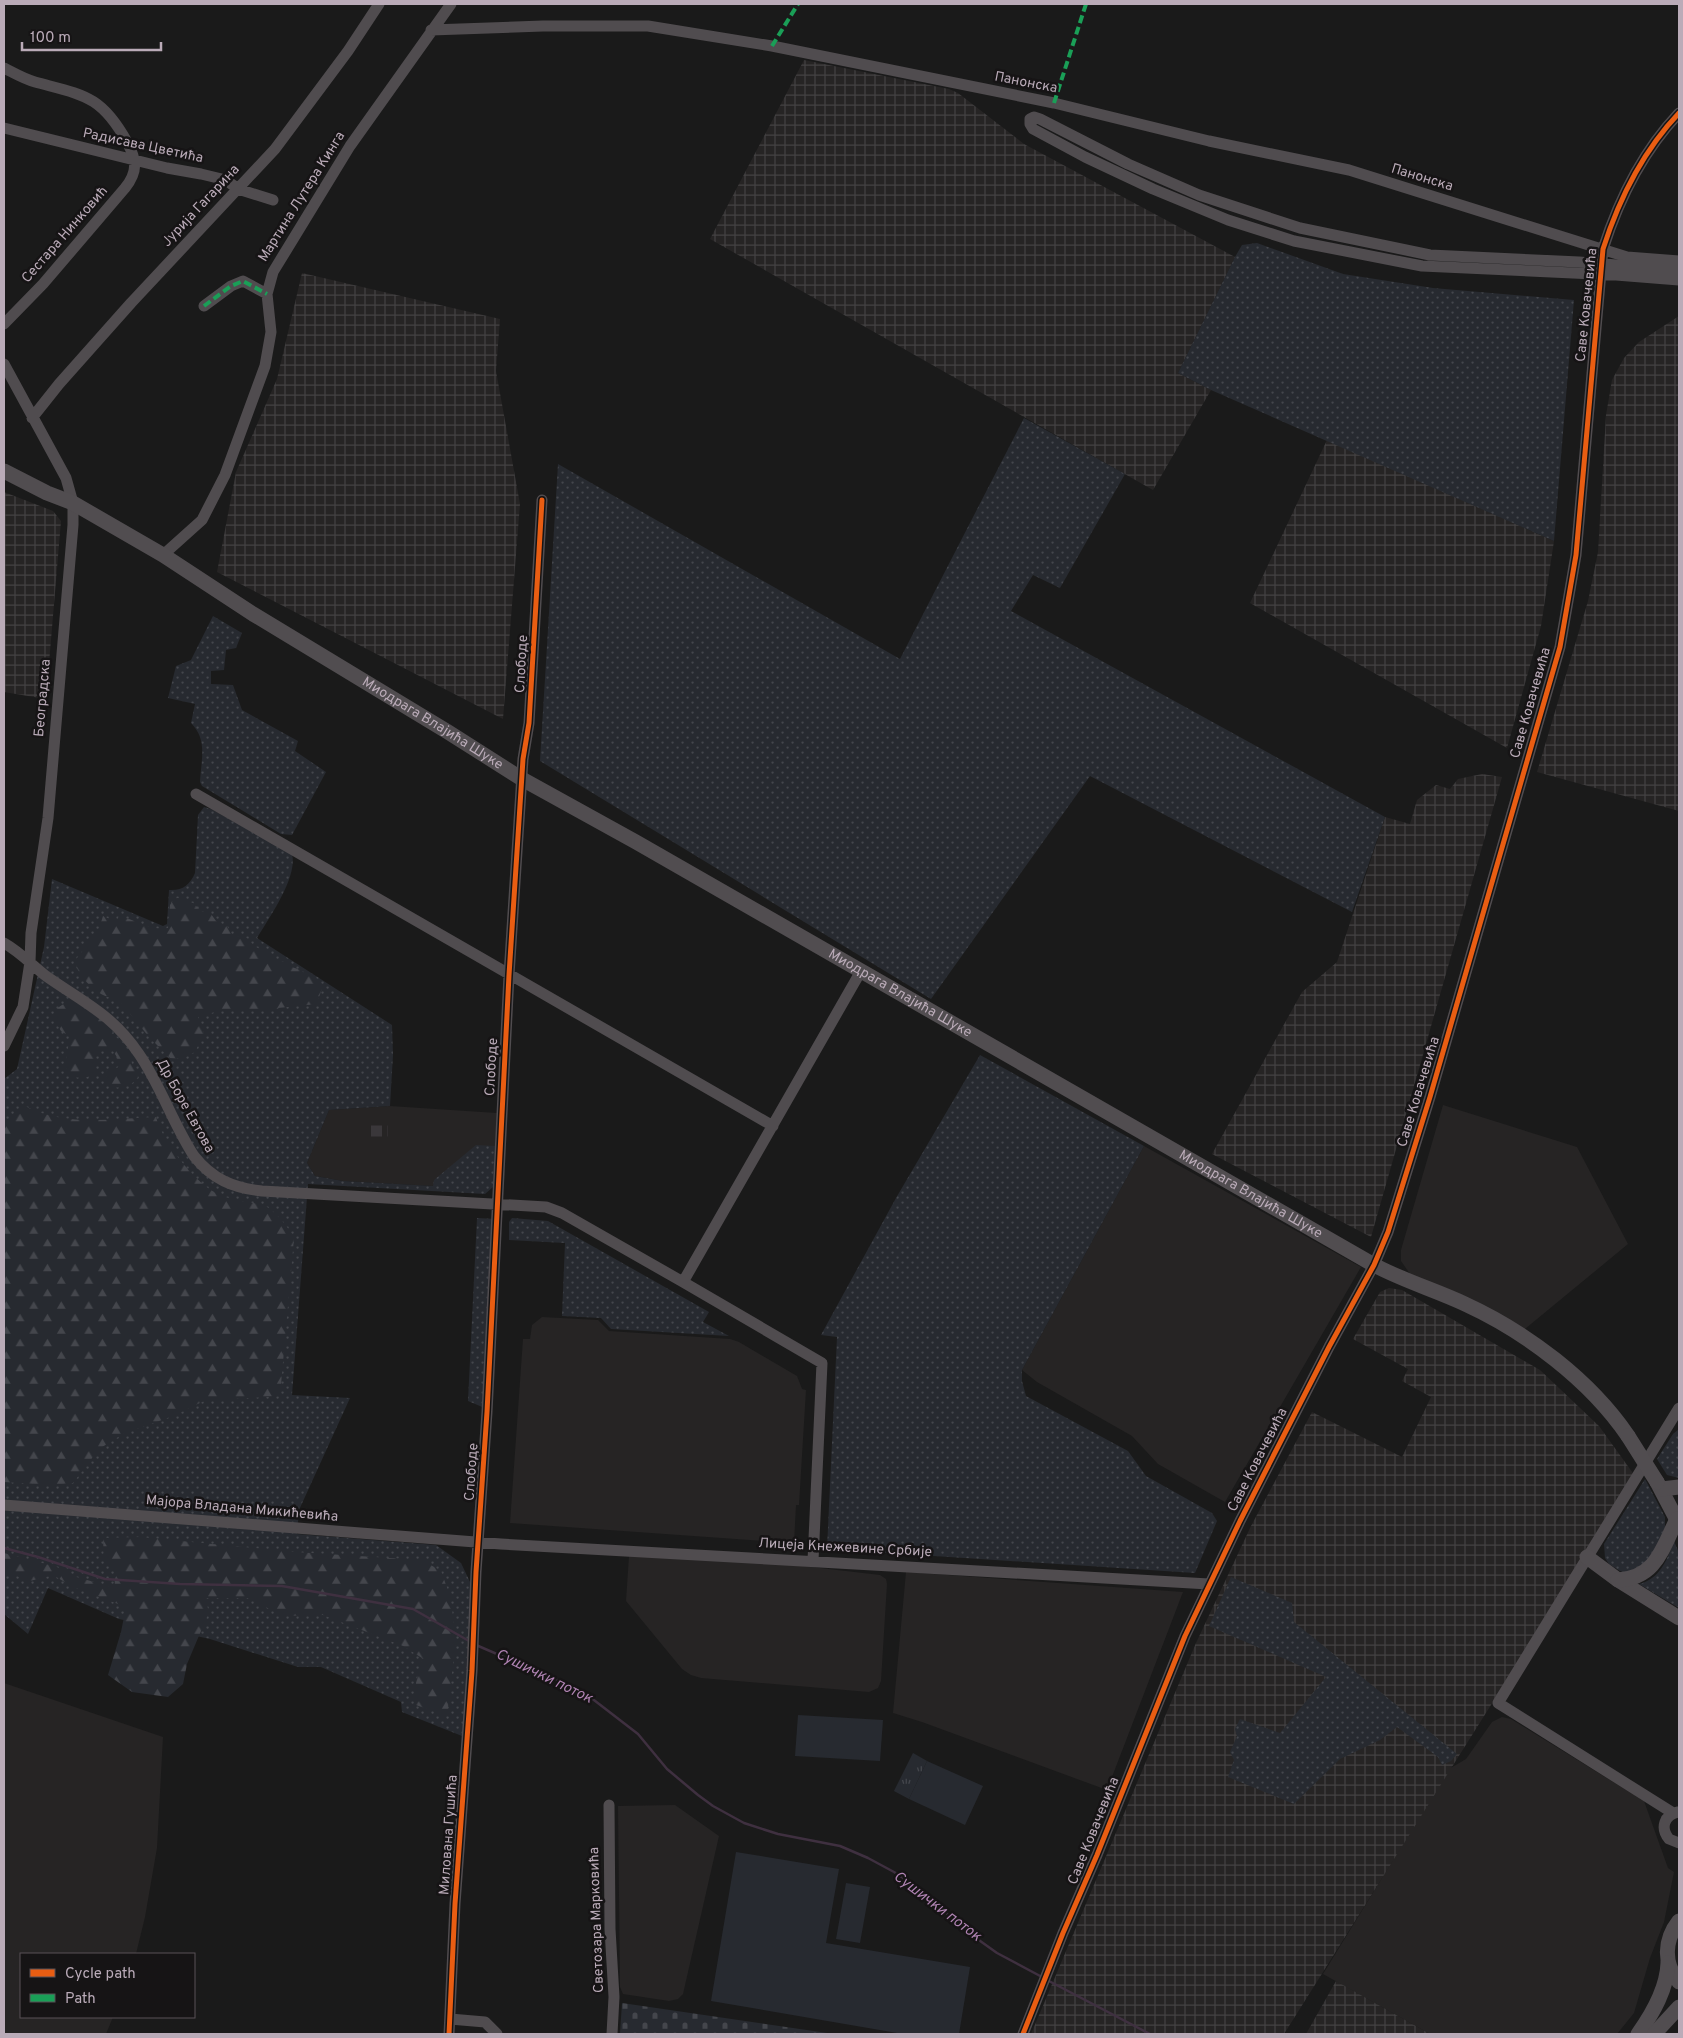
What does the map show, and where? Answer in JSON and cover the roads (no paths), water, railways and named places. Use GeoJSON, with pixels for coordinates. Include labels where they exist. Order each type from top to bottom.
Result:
{"type":"FeatureCollection","features":[{"type":"Feature","properties":{"kind":"main road","name":"Миодрага Влајића Шуке"},"geometry":{"type":"LineString","coordinates":[[4,471],[73,503],[163,555],[253,614],[522,779],[636,842],[1374,1265],[1400,1279],[1465,1304],[1539,1348],[1586,1386],[1608,1409],[1660,1486],[1678,1522]]}},
{"type":"Feature","properties":{"kind":"main road"},"geometry":{"type":"LineString","coordinates":[[1660,1486],[1679,1487]]}},
{"type":"Feature","properties":{"kind":"main road"},"geometry":{"type":"LineString","coordinates":[[1618,1580],[1635,1578],[1650,1568],[1678,1522]]}},
{"type":"Feature","properties":{"kind":"main road"},"geometry":{"type":"LineString","coordinates":[[1587,1557],[1618,1580],[1679,1618]]}},
{"type":"Feature","properties":{"kind":"main road"},"geometry":{"type":"LineString","coordinates":[[1638,2034],[1648,2020],[1663,1991],[1668,1975],[1668,1940],[1679,1922]]}},
{"type":"Feature","properties":{"kind":"main road"},"geometry":{"type":"LineString","coordinates":[[1668,1963],[1679,1982]]}},
{"type":"Feature","properties":{"kind":"main road"},"geometry":{"type":"LineString","coordinates":[[1654,2034],[1679,2007]]}},
{"type":"Feature","properties":{"kind":"main road"},"geometry":{"type":"LineString","coordinates":[[1654,2034],[1679,2017]]}},
{"type":"Feature","properties":{"kind":"street","name":"Јурија Гагарина"},"geometry":{"type":"LineString","coordinates":[[32,418],[58,384],[131,302],[275,149],[348,51],[379,4]]}},
{"type":"Feature","properties":{"kind":"street","name":"Мартина Лутера Кинга"},"geometry":{"type":"LineString","coordinates":[[163,555],[202,520],[225,475],[265,366],[271,332],[267,294],[272,272],[350,146],[451,4]]}},
{"type":"Feature","properties":{"kind":"street","name":"Панонска"},"geometry":{"type":"LineString","coordinates":[[431,30],[543,26],[648,26],[772,46],[1054,103],[1210,141],[1349,170],[1627,257],[1679,261]]}},
{"type":"Feature","properties":{"kind":"street"},"geometry":{"type":"LineString","coordinates":[[4,68],[34,82],[78,93],[98,104],[109,114],[121,132],[129,146],[132,159]]}},
{"type":"Feature","properties":{"kind":"street","name":"Саве Ковачевића"},"geometry":{"type":"LineString","coordinates":[[1023,2034],[1097,1855],[1170,1670],[1240,1521],[1374,1265],[1388,1232],[1430,1097],[1560,647],[1577,546],[1603,249],[1619,203],[1631,181],[1655,144],[1679,113]]}},
{"type":"Feature","properties":{"kind":"street"},"geometry":{"type":"LineString","coordinates":[[1679,270],[1601,270],[1422,266],[1294,241],[1228,220],[1153,189],[1085,157],[1033,128],[1030,124],[1030,119],[1034,117],[1040,119],[1128,164],[1199,195],[1300,228],[1430,254],[1601,270],[1679,280]]}},
{"type":"Feature","properties":{"kind":"street","name":"Радисава Цветића"},"geometry":{"type":"LineString","coordinates":[[4,128],[226,180],[238,189],[272,200]]}},
{"type":"Feature","properties":{"kind":"street","name":"Сестара Нинковић"},"geometry":{"type":"LineString","coordinates":[[4,324],[43,284],[133,178],[135,166],[132,159]]}},
{"type":"Feature","properties":{"kind":"street"},"geometry":{"type":"LineString","coordinates":[[204,306],[231,286],[243,281],[267,294]]}},
{"type":"Feature","properties":{"kind":"street","name":"Београдска"},"geometry":{"type":"LineString","coordinates":[[4,364],[32,418],[61,467],[73,503],[73,525],[48,818],[31,933],[30,962],[23,1007],[4,1046]]}},
{"type":"Feature","properties":{"kind":"street","name":"Слободе"},"geometry":{"type":"LineString","coordinates":[[474,1637],[509,975],[522,779],[529,723],[542,500]]}},
{"type":"Feature","properties":{"kind":"street"},"geometry":{"type":"LineString","coordinates":[[196,794],[773,1126]]}},
{"type":"Feature","properties":{"kind":"street","name":"Др Боре Евтова"},"geometry":{"type":"LineString","coordinates":[[4,943],[17,950],[52,980],[94,1006],[123,1032],[146,1067],[194,1156],[202,1167],[221,1181],[232,1186],[262,1191],[542,1206],[554,1209],[822,1363],[813,1561]]}},
{"type":"Feature","properties":{"kind":"street"},"geometry":{"type":"LineString","coordinates":[[683,1282],[862,971]]}},
{"type":"Feature","properties":{"kind":"street"},"geometry":{"type":"LineString","coordinates":[[1679,1408],[1498,1703],[1676,1813],[1665,1820],[1664,1830],[1668,1839],[1679,1843]]}},
{"type":"Feature","properties":{"kind":"street","name":"Мајора Владана Микићевића"},"geometry":{"type":"LineString","coordinates":[[4,1505],[478,1542]]}},
{"type":"Feature","properties":{"kind":"street","name":"Лицеја Кнежевине Србије"},"geometry":{"type":"LineString","coordinates":[[478,1542],[1210,1584]]}},
{"type":"Feature","properties":{"kind":"street","name":"Милована Гушића"},"geometry":{"type":"LineString","coordinates":[[449,2034],[455,1904],[474,1637]]}},
{"type":"Feature","properties":{"kind":"street","name":"Светозара Марковића"},"geometry":{"type":"LineString","coordinates":[[609,1805],[610,1929],[614,1997],[612,2034]]}},
{"type":"Feature","properties":{"kind":"street"},"geometry":{"type":"LineString","coordinates":[[450,2019],[485,2022],[497,2034]]}},
{"type":"Feature","properties":{"kind":"waterway","name":"Сушички поток"},"geometry":{"type":"LineString","coordinates":[[4,1548],[105,1579],[180,1584],[282,1586],[413,1609],[469,1641]]}},
{"type":"Feature","properties":{"kind":"waterway","name":"Сушички поток"},"geometry":{"type":"LineString","coordinates":[[476,1645],[566,1684],[590,1697],[638,1734],[667,1769],[713,1806],[744,1823],[778,1834],[840,1846],[868,1858],[894,1872],[920,1890],[969,1933],[997,1953],[1042,1977]]}},
{"type":"Feature","properties":{"kind":"waterway","name":"Сушички поток"},"geometry":{"type":"LineString","coordinates":[[1047,1980],[1150,2034]]}},
{"type":"Feature","properties":{"kind":"tunnel"},"geometry":{"type":"LineString","coordinates":[[371,1131],[388,1131]]}}]}
